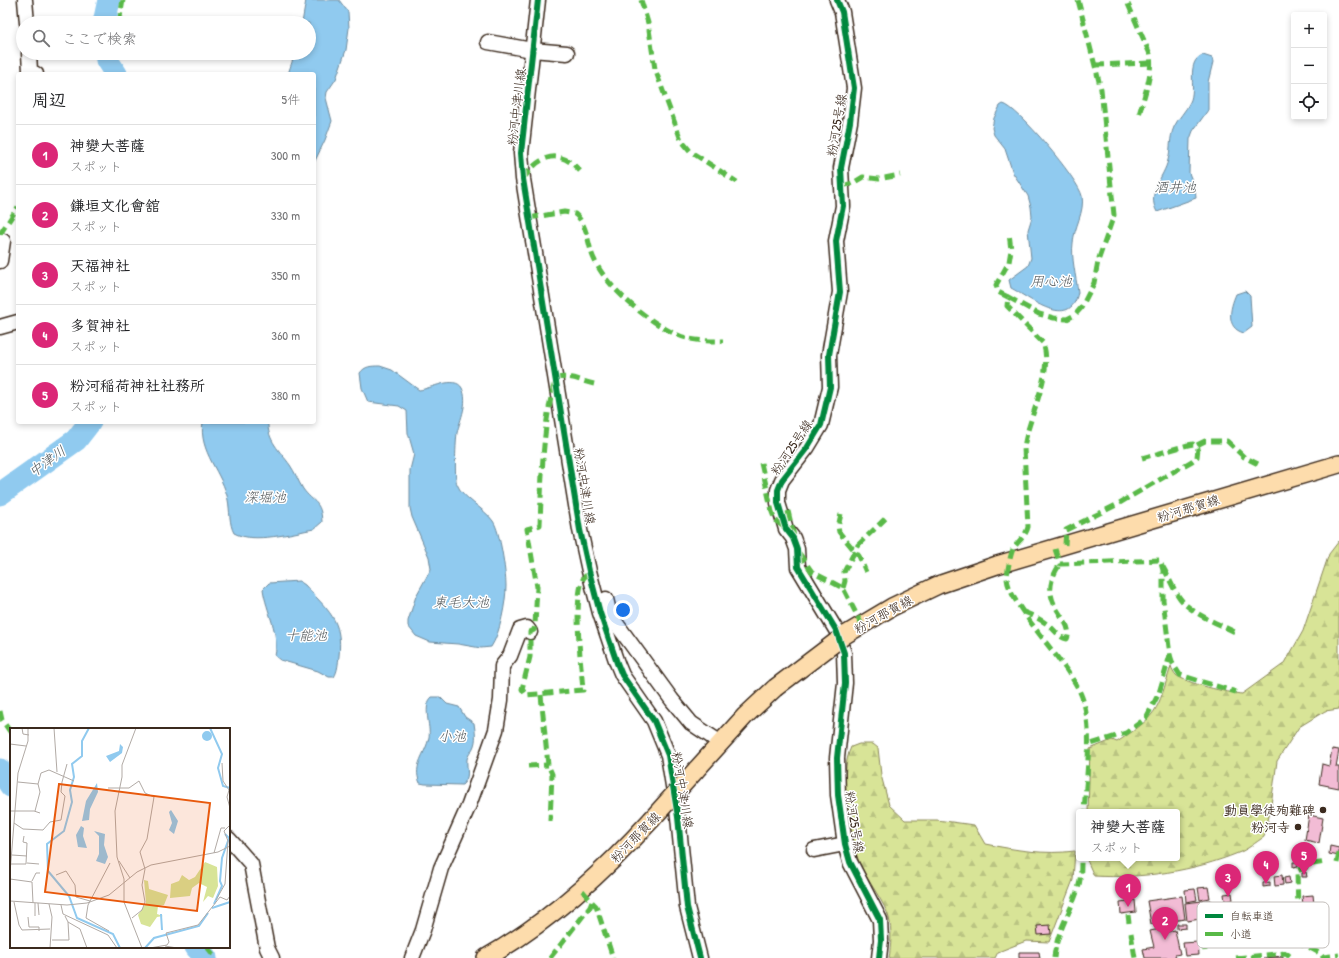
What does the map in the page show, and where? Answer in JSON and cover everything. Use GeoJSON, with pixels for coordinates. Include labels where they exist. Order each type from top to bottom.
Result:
{"type":"FeatureCollection","features":[{"type":"Feature","properties":{"kind":"main road","name":"粉河那賀線"},"geometry":{"type":"LineString","coordinates":[[486,958],[517,939],[555,912],[621,853],[745,716],[775,688],[845,635],[892,607],[938,585],[997,565],[1339,464]]}},
{"type":"Feature","properties":{"kind":"street"},"geometry":{"type":"LineString","coordinates":[[25,0],[26,16]]}},
{"type":"Feature","properties":{"kind":"street","name":"粉河中津川線"},"geometry":{"type":"LineString","coordinates":[[538,0],[532,50],[533,56],[521,153],[523,179],[580,530],[589,573],[600,613],[617,663],[622,675],[654,721],[668,755],[678,817],[687,907],[700,958]]}},
{"type":"Feature","properties":{"kind":"street","name":"粉河25号線"},"geometry":{"type":"LineString","coordinates":[[837,0],[842,12],[854,88],[850,122],[841,168],[842,206],[836,242],[840,292],[829,355],[830,387],[821,425],[807,448],[788,469],[778,490],[778,503],[786,529],[793,538],[797,549],[798,567],[836,630],[844,653],[845,683],[837,758],[838,795],[845,844],[860,882],[880,920],[881,940],[879,958]]}},
{"type":"Feature","properties":{"kind":"street"},"geometry":{"type":"LineString","coordinates":[[488,42],[532,50],[567,53]]}},
{"type":"Feature","properties":{"kind":"street"},"geometry":{"type":"LineString","coordinates":[[29,60],[30,71],[32,72]]}},
{"type":"Feature","properties":{"kind":"street"},"geometry":{"type":"LineString","coordinates":[[0,262],[3,241]]}},
{"type":"Feature","properties":{"kind":"street"},"geometry":{"type":"LineString","coordinates":[[0,327],[16,323]]}},
{"type":"Feature","properties":{"kind":"street"},"geometry":{"type":"LineString","coordinates":[[589,573],[598,573],[610,615],[672,700],[691,723],[721,743]]}},
{"type":"Feature","properties":{"kind":"street"},"geometry":{"type":"LineString","coordinates":[[412,958],[423,930],[441,868],[469,805],[496,730],[501,700],[502,666],[510,656],[520,630],[528,628],[530,632]]}},
{"type":"Feature","properties":{"kind":"street"},"geometry":{"type":"LineString","coordinates":[[230,840],[251,864],[267,948],[272,958]]}},
{"type":"Feature","properties":{"kind":"street"},"geometry":{"type":"LineString","coordinates":[[814,850],[845,844]]}},
{"type":"Feature","properties":{"kind":"green space"},"geometry":{"type":"Polygon","coordinates":[[[1339,541],[1339,709],[1325,711],[1299,727],[1277,761],[1270,812],[1264,837],[1241,852],[1204,865],[1149,875],[1112,877],[1094,876],[1087,861],[1180,861],[1180,809],[1088,809],[1090,749],[1112,740],[1117,742],[1131,733],[1148,718],[1159,703],[1171,666],[1176,675],[1188,681],[1218,690],[1242,694],[1285,663],[1303,631],[1329,554],[1339,541]]]}},
{"type":"Feature","properties":{"kind":"green space"},"geometry":{"type":"Polygon","coordinates":[[[859,744],[873,744],[878,748],[881,775],[889,805],[905,820],[937,820],[974,825],[985,844],[1041,852],[1075,851],[1073,880],[1049,942],[1026,941],[998,952],[995,958],[889,958],[891,928],[889,918],[861,867],[849,824],[845,790],[845,774],[847,759],[851,747],[859,744]]]}},
{"type":"Feature","properties":{"kind":"water"},"geometry":{"type":"Polygon","coordinates":[[[306,0],[339,0],[348,12],[349,28],[346,50],[336,79],[327,92],[326,98],[332,121],[316,159],[316,72],[289,72],[293,60],[316,60],[316,16],[303,16],[306,0]]]}},
{"type":"Feature","properties":{"kind":"water","name":"酒井池"},"geometry":{"type":"Polygon","coordinates":[[[1203,55],[1212,58],[1213,62],[1208,82],[1208,110],[1193,131],[1190,139],[1189,173],[1195,188],[1196,198],[1157,212],[1154,205],[1155,192],[1168,160],[1171,135],[1192,96],[1192,76],[1194,63],[1203,55]]]}},
{"type":"Feature","properties":{"kind":"water","name":"用心池"},"geometry":{"type":"Polygon","coordinates":[[[1003,104],[1021,117],[1047,145],[1070,175],[1082,196],[1083,202],[1081,214],[1074,237],[1073,249],[1073,261],[1078,292],[1074,304],[1067,310],[1058,311],[1048,308],[1038,304],[1011,288],[1009,280],[1028,266],[1031,258],[1028,230],[1032,217],[1028,196],[1013,173],[1005,149],[994,135],[992,128],[994,118],[1000,106],[1003,104]]]}},
{"type":"Feature","properties":{"kind":"water"},"geometry":{"type":"Polygon","coordinates":[[[1245,291],[1250,296],[1252,327],[1244,333],[1234,327],[1231,311],[1236,294],[1245,291]]]}},
{"type":"Feature","properties":{"kind":"water","name":"東毛大池"},"geometry":{"type":"Polygon","coordinates":[[[380,366],[392,370],[419,390],[448,383],[459,384],[462,388],[465,399],[457,433],[456,480],[463,494],[489,516],[496,526],[505,571],[506,586],[504,609],[500,626],[491,647],[481,648],[458,644],[430,642],[416,636],[408,626],[408,621],[416,596],[431,569],[429,557],[412,517],[410,508],[410,470],[414,454],[408,433],[407,411],[399,406],[368,402],[362,388],[360,373],[368,367],[380,366]]]}},
{"type":"Feature","properties":{"kind":"water","name":"深堀池"},"geometry":{"type":"Polygon","coordinates":[[[203,424],[268,424],[272,440],[278,450],[292,468],[303,489],[318,506],[322,522],[314,529],[273,537],[252,538],[234,533],[231,525],[228,500],[225,490],[207,453],[202,433],[203,424]]]}},
{"type":"Feature","properties":{"kind":"water","name":"十能池"},"geometry":{"type":"Polygon","coordinates":[[[299,581],[305,585],[327,609],[336,624],[340,643],[338,667],[334,677],[329,677],[318,671],[280,660],[275,656],[276,639],[263,589],[269,583],[299,581]]]}},
{"type":"Feature","properties":{"kind":"water","name":"小池"},"geometry":{"type":"Polygon","coordinates":[[[432,697],[440,697],[447,704],[459,707],[465,717],[474,723],[475,742],[467,759],[467,776],[462,785],[420,783],[418,771],[420,760],[429,737],[427,711],[429,701],[432,697]]]}},
{"type":"Feature","properties":{"kind":"building"},"geometry":{"type":"Polygon","coordinates":[[[1332,749],[1339,750],[1336,767],[1339,767],[1339,788],[1319,784],[1322,764],[1329,766],[1332,749]]]}},
{"type":"Feature","properties":{"kind":"building"},"geometry":{"type":"Polygon","coordinates":[[[1309,815],[1323,818],[1319,843],[1305,840],[1309,815]]]}},
{"type":"Feature","properties":{"kind":"building"},"geometry":{"type":"Polygon","coordinates":[[[1330,846],[1339,848],[1339,856],[1329,854],[1330,846]]]}},
{"type":"Feature","properties":{"kind":"building"},"geometry":{"type":"Polygon","coordinates":[[[1293,862],[1298,862],[1298,866],[1293,867],[1293,862]]]}},
{"type":"Feature","properties":{"kind":"building"},"geometry":{"type":"Polygon","coordinates":[[[1306,872],[1307,877],[1302,877],[1302,873],[1306,872]]]}},
{"type":"Feature","properties":{"kind":"building"},"geometry":{"type":"Polygon","coordinates":[[[1282,875],[1283,885],[1275,886],[1274,876],[1282,875]]]}},
{"type":"Feature","properties":{"kind":"building"},"geometry":{"type":"Polygon","coordinates":[[[1289,877],[1290,883],[1285,884],[1284,878],[1289,877]]]}},
{"type":"Feature","properties":{"kind":"building"},"geometry":{"type":"Polygon","coordinates":[[[1270,882],[1270,886],[1263,887],[1263,883],[1270,882]]]}},
{"type":"Feature","properties":{"kind":"building"},"geometry":{"type":"Polygon","coordinates":[[[1208,887],[1210,898],[1200,900],[1198,888],[1208,887]]]}},
{"type":"Feature","properties":{"kind":"building"},"geometry":{"type":"Polygon","coordinates":[[[1195,889],[1197,900],[1186,902],[1185,890],[1195,889]]]}},
{"type":"Feature","properties":{"kind":"building"},"geometry":{"type":"Polygon","coordinates":[[[1232,893],[1233,900],[1225,901],[1224,894],[1232,893]]]}},
{"type":"Feature","properties":{"kind":"building"},"geometry":{"type":"Polygon","coordinates":[[[1313,895],[1314,902],[1303,902],[1302,896],[1313,895]]]}},
{"type":"Feature","properties":{"kind":"building"},"geometry":{"type":"Polygon","coordinates":[[[1182,896],[1185,919],[1151,924],[1147,901],[1182,896]]]}},
{"type":"Feature","properties":{"kind":"building"},"geometry":{"type":"Polygon","coordinates":[[[1135,900],[1136,912],[1121,914],[1120,902],[1135,900]]]}},
{"type":"Feature","properties":{"kind":"building"},"geometry":{"type":"Polygon","coordinates":[[[1211,900],[1211,902],[1197,902],[1197,920],[1187,921],[1185,903],[1211,900]]]}},
{"type":"Feature","properties":{"kind":"building"},"geometry":{"type":"Polygon","coordinates":[[[1177,924],[1186,924],[1186,928],[1177,929],[1177,924]]]}},
{"type":"Feature","properties":{"kind":"building"},"geometry":{"type":"Polygon","coordinates":[[[1050,925],[1051,934],[1038,935],[1037,926],[1050,925]]]}},
{"type":"Feature","properties":{"kind":"building"},"geometry":{"type":"Polygon","coordinates":[[[1165,928],[1166,932],[1175,930],[1180,954],[1175,955],[1176,958],[1145,958],[1143,949],[1154,947],[1150,931],[1165,928]]]}},
{"type":"Feature","properties":{"kind":"building"},"geometry":{"type":"Polygon","coordinates":[[[1197,942],[1199,955],[1185,956],[1183,943],[1197,942]]]}},
{"type":"Feature","properties":{"kind":"building"},"geometry":{"type":"Polygon","coordinates":[[[1019,952],[1039,952],[1040,958],[1019,958],[1019,952]]]}},
{"type":"Feature","properties":{"kind":"building"},"geometry":{"type":"Polygon","coordinates":[[[1283,956],[1283,958],[1263,958],[1283,956]]]}},
{"type":"Feature","properties":{"kind":"waterway","name":"中津川"},"geometry":{"type":"LineString","coordinates":[[106,16],[109,0]]}},
{"type":"Feature","properties":{"kind":"waterway","name":"中津川"},"geometry":{"type":"LineString","coordinates":[[107,60],[115,72]]}},
{"type":"Feature","properties":{"kind":"waterway","name":"中津川"},"geometry":{"type":"LineString","coordinates":[[0,494],[76,440],[88,424]]}},
{"type":"Feature","properties":{"kind":"waterway","name":"中津川"},"geometry":{"type":"LineString","coordinates":[[0,770],[10,785]]}},
{"type":"Feature","properties":{"kind":"waterway","name":"中津川"},"geometry":{"type":"LineString","coordinates":[[197,948],[206,958]]}},
{"type":"Feature","properties":{"kind":"marked path"},"geometry":{"type":"LineString","coordinates":[[120,16],[123,0]]}},
{"type":"Feature","properties":{"kind":"marked path"},"geometry":{"type":"LineString","coordinates":[[641,0],[648,23],[655,69],[681,140],[691,152],[737,182]]}},
{"type":"Feature","properties":{"kind":"marked path"},"geometry":{"type":"LineString","coordinates":[[1078,0],[1101,89],[1114,215],[1098,261],[1094,283],[1081,308],[1075,315],[1067,319],[1054,318],[1039,314],[1008,297],[1007,306],[1043,343],[1046,355],[1043,381],[1026,436],[1024,448],[1028,527],[1024,536],[1013,549],[1007,576],[1009,587],[1016,601],[1065,668],[1082,697],[1088,725],[1088,754],[1084,809]]}},
{"type":"Feature","properties":{"kind":"marked path"},"geometry":{"type":"LineString","coordinates":[[1128,4],[1150,54],[1151,62],[1149,77],[1139,115]]}},
{"type":"Feature","properties":{"kind":"marked path"},"geometry":{"type":"LineString","coordinates":[[1095,65],[1151,63]]}},
{"type":"Feature","properties":{"kind":"marked path"},"geometry":{"type":"LineString","coordinates":[[524,178],[536,164],[550,157],[565,159],[580,171]]}},
{"type":"Feature","properties":{"kind":"marked path"},"geometry":{"type":"LineString","coordinates":[[842,186],[853,183],[863,177],[879,179],[900,175]]}},
{"type":"Feature","properties":{"kind":"marked path"},"geometry":{"type":"LineString","coordinates":[[0,234],[16,210]]}},
{"type":"Feature","properties":{"kind":"marked path"},"geometry":{"type":"LineString","coordinates":[[529,218],[564,212],[575,214],[583,224],[595,261],[611,284],[623,297],[650,319],[678,335],[694,340],[723,341]]}},
{"type":"Feature","properties":{"kind":"marked path"},"geometry":{"type":"LineString","coordinates":[[1008,297],[998,292],[996,285],[1009,262],[1011,250],[1009,233]]}},
{"type":"Feature","properties":{"kind":"marked path"},"geometry":{"type":"LineString","coordinates":[[589,573],[583,579],[578,602],[578,633],[583,690],[526,695],[522,689],[530,657],[530,632],[534,630],[535,625],[537,587],[527,529],[540,525],[545,433],[551,396],[556,378],[568,377],[599,385]]}},
{"type":"Feature","properties":{"kind":"marked path"},"geometry":{"type":"LineString","coordinates":[[1197,445],[1205,441],[1227,441],[1244,457],[1258,464]]}},
{"type":"Feature","properties":{"kind":"marked path"},"geometry":{"type":"LineString","coordinates":[[1065,545],[1066,530],[1116,505],[1192,461],[1197,457],[1198,448],[1193,444],[1142,458]]}},
{"type":"Feature","properties":{"kind":"marked path"},"geometry":{"type":"LineString","coordinates":[[761,463],[772,512],[775,520],[785,528]]}},
{"type":"Feature","properties":{"kind":"marked path"},"geometry":{"type":"LineString","coordinates":[[788,511],[794,536]]}},
{"type":"Feature","properties":{"kind":"marked path"},"geometry":{"type":"LineString","coordinates":[[841,514],[838,527],[839,532],[859,556],[866,572]]}},
{"type":"Feature","properties":{"kind":"marked path"},"geometry":{"type":"LineString","coordinates":[[843,588],[845,581],[844,572],[858,545],[889,515]]}},
{"type":"Feature","properties":{"kind":"marked path"},"geometry":{"type":"LineString","coordinates":[[1055,549],[1060,564],[1160,560],[1163,570],[1163,600],[1170,655],[1159,693],[1146,718],[1126,733],[1088,745]]}},
{"type":"Feature","properties":{"kind":"marked path"},"geometry":{"type":"LineString","coordinates":[[799,553],[812,572],[843,588],[862,625]]}},
{"type":"Feature","properties":{"kind":"marked path"},"geometry":{"type":"LineString","coordinates":[[1024,612],[1042,620],[1061,637],[1067,639],[1068,631],[1066,624],[1053,600],[1051,590],[1053,578],[1060,564]]}},
{"type":"Feature","properties":{"kind":"marked path"},"geometry":{"type":"LineString","coordinates":[[1163,567],[1176,592],[1186,605],[1203,617],[1235,632]]}},
{"type":"Feature","properties":{"kind":"marked path"},"geometry":{"type":"LineString","coordinates":[[1170,655],[1173,664],[1180,675],[1236,692]]}},
{"type":"Feature","properties":{"kind":"marked path"},"geometry":{"type":"LineString","coordinates":[[541,695],[548,765],[552,774],[550,821]]}},
{"type":"Feature","properties":{"kind":"marked path"},"geometry":{"type":"LineString","coordinates":[[0,711],[2,720],[10,732]]}},
{"type":"Feature","properties":{"kind":"marked path"},"geometry":{"type":"LineString","coordinates":[[528,766],[548,765]]}},
{"type":"Feature","properties":{"kind":"marked path"},"geometry":{"type":"LineString","coordinates":[[1337,863],[1339,853]]}},
{"type":"Feature","properties":{"kind":"marked path"},"geometry":{"type":"LineString","coordinates":[[1054,958],[1057,941],[1078,888],[1081,861]]}},
{"type":"Feature","properties":{"kind":"marked path"},"geometry":{"type":"LineString","coordinates":[[1298,902],[1297,871],[1313,864],[1326,862]]}},
{"type":"Feature","properties":{"kind":"marked path"},"geometry":{"type":"LineString","coordinates":[[550,958],[590,907],[592,902],[581,889]]}},
{"type":"Feature","properties":{"kind":"marked path"},"geometry":{"type":"LineString","coordinates":[[592,902],[596,906],[613,958]]}},
{"type":"Feature","properties":{"kind":"marked path"},"geometry":{"type":"LineString","coordinates":[[1128,915],[1129,923]]}},
{"type":"Feature","properties":{"kind":"marked path"},"geometry":{"type":"LineString","coordinates":[[1131,933],[1135,958]]}},
{"type":"Feature","properties":{"kind":"marked path"},"geometry":{"type":"LineString","coordinates":[[208,948],[216,958]]}},
{"type":"Feature","properties":{"kind":"marked path"},"geometry":{"type":"LineString","coordinates":[[1310,948],[1321,954],[1323,957],[1339,955]]}},
{"type":"Feature","properties":{"kind":"marked path"},"geometry":{"type":"LineString","coordinates":[[1236,958],[1286,953],[1292,958]]}},
{"type":"Feature","properties":{"kind":"cycle path"},"geometry":{"type":"LineString","coordinates":[[538,0],[521,153],[523,179],[580,530],[600,613],[617,663],[622,675],[654,721],[668,755],[678,817],[687,907],[700,958]]}},
{"type":"Feature","properties":{"kind":"cycle path"},"geometry":{"type":"LineString","coordinates":[[837,0],[842,12],[854,88],[850,122],[841,168],[843,206],[836,241],[840,292],[829,355],[830,387],[821,425],[807,448],[782,480],[778,490],[778,503],[786,529],[793,538],[797,549],[798,567],[836,630],[844,653],[845,683],[837,758],[838,795],[845,844],[850,862],[880,920],[881,940],[879,958]]}},
{"type":"Feature","properties":{"kind":"place","name":"動員學徒殉難碑"},"geometry":{"type":"Point","coordinates":[1323,810]}},
{"type":"Feature","properties":{"kind":"place","name":"粉河寺"},"geometry":{"type":"Point","coordinates":[1298,827]}},
{"type":"Feature","properties":{"kind":"place","name":"粉河稲荷神社社務所"},"geometry":{"type":"Point","coordinates":[1304,875]}},
{"type":"Feature","properties":{"kind":"place","name":"多賀神社"},"geometry":{"type":"Point","coordinates":[1266,884]}},
{"type":"Feature","properties":{"kind":"place","name":"天福神社"},"geometry":{"type":"Point","coordinates":[1228,897]}},
{"type":"Feature","properties":{"kind":"place","name":"神變大菩薩"},"geometry":{"type":"Point","coordinates":[1128,907]}},
{"type":"Feature","properties":{"kind":"place","name":"鎌垣文化會舘"},"geometry":{"type":"Point","coordinates":[1165,940]}}]}
